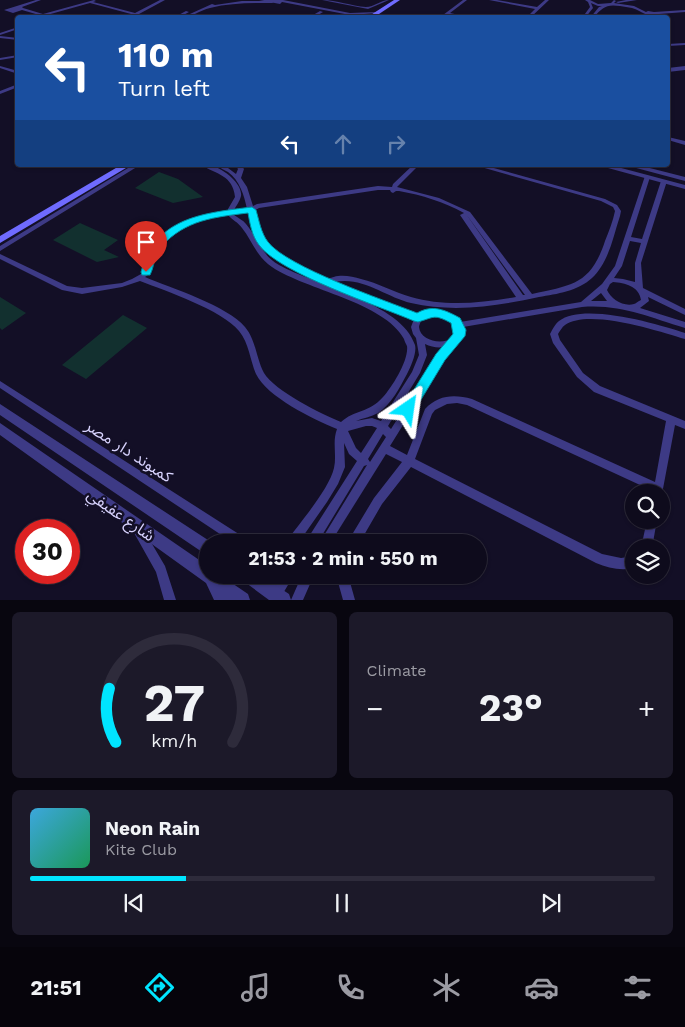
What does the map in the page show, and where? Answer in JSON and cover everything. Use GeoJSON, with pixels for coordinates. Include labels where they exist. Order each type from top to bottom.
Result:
{"type":"FeatureCollection","features":[{"type":"Feature","properties":{"kind":"main road"},"geometry":{"type":"LineString","coordinates":[[379,15],[398,0]]}},
{"type":"Feature","properties":{"kind":"main road"},"geometry":{"type":"LineString","coordinates":[[379,15],[404,0]]}},
{"type":"Feature","properties":{"kind":"main road"},"geometry":{"type":"LineString","coordinates":[[0,232],[112,167]]}},
{"type":"Feature","properties":{"kind":"main road"},"geometry":{"type":"LineString","coordinates":[[0,240],[124,167]]}},
{"type":"Feature","properties":{"kind":"street"},"geometry":{"type":"LineString","coordinates":[[11,10],[39,0]]}},
{"type":"Feature","properties":{"kind":"street"},"geometry":{"type":"LineString","coordinates":[[0,11],[22,9],[48,0]]}},
{"type":"Feature","properties":{"kind":"street"},"geometry":{"type":"LineString","coordinates":[[22,9],[43,15],[96,0]]}},
{"type":"Feature","properties":{"kind":"street"},"geometry":{"type":"LineString","coordinates":[[61,15],[100,0]]}},
{"type":"Feature","properties":{"kind":"street"},"geometry":{"type":"LineString","coordinates":[[98,6],[100,0]]}},
{"type":"Feature","properties":{"kind":"street"},"geometry":{"type":"LineString","coordinates":[[136,14],[163,0]]}},
{"type":"Feature","properties":{"kind":"street"},"geometry":{"type":"LineString","coordinates":[[203,6],[207,0]]}},
{"type":"Feature","properties":{"kind":"street"},"geometry":{"type":"LineString","coordinates":[[181,15],[217,0]]}},
{"type":"Feature","properties":{"kind":"street"},"geometry":{"type":"LineString","coordinates":[[189,15],[226,0]]}},
{"type":"Feature","properties":{"kind":"street"},"geometry":{"type":"LineString","coordinates":[[261,0],[340,14]]}},
{"type":"Feature","properties":{"kind":"street"},"geometry":{"type":"LineString","coordinates":[[326,0],[368,8],[387,0]]}},
{"type":"Feature","properties":{"kind":"street"},"geometry":{"type":"LineString","coordinates":[[375,0],[387,0]]}},
{"type":"Feature","properties":{"kind":"street"},"geometry":{"type":"LineString","coordinates":[[375,0],[381,3]]}},
{"type":"Feature","properties":{"kind":"street"},"geometry":{"type":"LineString","coordinates":[[445,15],[461,0]]}},
{"type":"Feature","properties":{"kind":"street"},"geometry":{"type":"LineString","coordinates":[[438,15],[461,0]]}},
{"type":"Feature","properties":{"kind":"street"},"geometry":{"type":"LineString","coordinates":[[491,0],[537,5]]}},
{"type":"Feature","properties":{"kind":"street"},"geometry":{"type":"LineString","coordinates":[[501,0],[518,4],[537,5]]}},
{"type":"Feature","properties":{"kind":"street"},"geometry":{"type":"LineString","coordinates":[[524,15],[547,0]]}},
{"type":"Feature","properties":{"kind":"street"},"geometry":{"type":"LineString","coordinates":[[630,0],[639,7],[657,15]]}},
{"type":"Feature","properties":{"kind":"street"},"geometry":{"type":"LineString","coordinates":[[593,15],[597,10],[612,3],[635,0]]}},
{"type":"Feature","properties":{"kind":"street"},"geometry":{"type":"LineString","coordinates":[[210,6],[274,1],[307,9],[317,15],[379,15]]}},
{"type":"Feature","properties":{"kind":"street"},"geometry":{"type":"LineString","coordinates":[[587,1],[633,7],[647,15],[685,12]]}},
{"type":"Feature","properties":{"kind":"street"},"geometry":{"type":"LineString","coordinates":[[585,15],[592,6],[587,1]]}},
{"type":"Feature","properties":{"kind":"street"},"geometry":{"type":"LineString","coordinates":[[89,4],[140,15]]}},
{"type":"Feature","properties":{"kind":"street"},"geometry":{"type":"LineString","coordinates":[[518,4],[528,11]]}},
{"type":"Feature","properties":{"kind":"street"},"geometry":{"type":"LineString","coordinates":[[529,15],[537,5]]}},
{"type":"Feature","properties":{"kind":"street"},"geometry":{"type":"LineString","coordinates":[[78,8],[98,6],[132,15]]}},
{"type":"Feature","properties":{"kind":"street"},"geometry":{"type":"LineString","coordinates":[[124,11],[145,8]]}},
{"type":"Feature","properties":{"kind":"street"},"geometry":{"type":"LineString","coordinates":[[452,8],[459,15]]}},
{"type":"Feature","properties":{"kind":"street"},"geometry":{"type":"LineString","coordinates":[[307,9],[317,15]]}},
{"type":"Feature","properties":{"kind":"street"},"geometry":{"type":"LineString","coordinates":[[590,9],[597,10]]}},
{"type":"Feature","properties":{"kind":"street"},"geometry":{"type":"LineString","coordinates":[[11,10],[27,15]]}},
{"type":"Feature","properties":{"kind":"street"},"geometry":{"type":"LineString","coordinates":[[0,33],[15,28]]}},
{"type":"Feature","properties":{"kind":"street"},"geometry":{"type":"LineString","coordinates":[[0,33],[15,28]]}},
{"type":"Feature","properties":{"kind":"street"},"geometry":{"type":"LineString","coordinates":[[10,31],[15,37]]}},
{"type":"Feature","properties":{"kind":"street"},"geometry":{"type":"LineString","coordinates":[[0,33],[15,38]]}},
{"type":"Feature","properties":{"kind":"street"},"geometry":{"type":"LineString","coordinates":[[670,41],[685,42]]}},
{"type":"Feature","properties":{"kind":"street"},"geometry":{"type":"LineString","coordinates":[[670,45],[685,42]]}},
{"type":"Feature","properties":{"kind":"street"},"geometry":{"type":"LineString","coordinates":[[0,59],[15,56]]}},
{"type":"Feature","properties":{"kind":"street"},"geometry":{"type":"LineString","coordinates":[[0,88],[15,77],[1,66],[15,58]]}},
{"type":"Feature","properties":{"kind":"street"},"geometry":{"type":"LineString","coordinates":[[670,70],[685,68]]}},
{"type":"Feature","properties":{"kind":"street"},"geometry":{"type":"LineString","coordinates":[[670,75],[685,73]]}},
{"type":"Feature","properties":{"kind":"street"},"geometry":{"type":"LineString","coordinates":[[0,92],[15,86]]}},
{"type":"Feature","properties":{"kind":"street"},"geometry":{"type":"LineString","coordinates":[[670,137],[685,141]]}},
{"type":"Feature","properties":{"kind":"street"},"geometry":{"type":"LineString","coordinates":[[0,249],[134,167]]}},
{"type":"Feature","properties":{"kind":"street"},"geometry":{"type":"LineString","coordinates":[[208,167],[224,174],[236,186],[238,197],[231,213]]}},
{"type":"Feature","properties":{"kind":"street"},"geometry":{"type":"LineString","coordinates":[[223,167],[238,178],[252,210],[259,237],[269,251],[294,268],[418,318]]}},
{"type":"Feature","properties":{"kind":"street"},"geometry":{"type":"LineString","coordinates":[[238,178],[241,169],[240,167]]}},
{"type":"Feature","properties":{"kind":"street"},"geometry":{"type":"LineString","coordinates":[[393,190],[414,167]]}},
{"type":"Feature","properties":{"kind":"street"},"geometry":{"type":"LineString","coordinates":[[328,281],[340,278],[353,279],[397,296],[443,306],[489,305],[567,289],[591,275],[600,261],[617,209],[603,200],[484,167]]}},
{"type":"Feature","properties":{"kind":"street"},"geometry":{"type":"LineString","coordinates":[[608,167],[685,187]]}},
{"type":"Feature","properties":{"kind":"street"},"geometry":{"type":"LineString","coordinates":[[637,167],[685,179]]}},
{"type":"Feature","properties":{"kind":"street"},"geometry":{"type":"LineString","coordinates":[[582,304],[606,284],[618,266],[646,177]]}},
{"type":"Feature","properties":{"kind":"street"},"geometry":{"type":"LineString","coordinates":[[459,325],[582,304],[600,303],[636,307],[645,301],[641,290],[638,262],[664,182]]}},
{"type":"Feature","properties":{"kind":"street"},"geometry":{"type":"LineString","coordinates":[[393,190],[450,208],[464,215],[522,298]]}},
{"type":"Feature","properties":{"kind":"street"},"geometry":{"type":"LineString","coordinates":[[0,256],[58,285],[73,290],[128,284],[140,278],[148,269],[153,251],[175,229],[199,217],[252,210],[262,211],[393,190],[453,205],[468,213],[531,297]]}},
{"type":"Feature","properties":{"kind":"street"},"geometry":{"type":"LineString","coordinates":[[231,213],[246,228],[258,252],[275,266],[385,314],[402,328],[410,339],[411,358],[384,401],[374,410],[350,420],[342,427],[338,473],[298,534]]}},
{"type":"Feature","properties":{"kind":"street"},"geometry":{"type":"LineString","coordinates":[[627,238],[644,242]]}},
{"type":"Feature","properties":{"kind":"street"},"geometry":{"type":"LineString","coordinates":[[140,278],[231,318],[246,335],[257,369],[269,385],[287,399],[342,427],[371,422],[383,427],[391,437]]}},
{"type":"Feature","properties":{"kind":"street"},"geometry":{"type":"LineString","coordinates":[[606,284],[626,281],[685,312]]}},
{"type":"Feature","properties":{"kind":"street"},"geometry":{"type":"LineString","coordinates":[[606,284],[605,294],[626,306],[685,325]]}},
{"type":"Feature","properties":{"kind":"street"},"geometry":{"type":"LineString","coordinates":[[317,534],[421,364],[423,355],[420,338],[414,328],[418,318],[427,313],[440,312],[452,317],[459,325],[459,336],[441,357],[330,534]]}},
{"type":"Feature","properties":{"kind":"street"},"geometry":{"type":"LineString","coordinates":[[685,336],[646,323],[622,318],[596,316],[566,321],[556,328],[554,334],[556,341],[588,383],[608,394],[685,424]]}},
{"type":"Feature","properties":{"kind":"street"},"geometry":{"type":"LineString","coordinates":[[420,338],[434,344],[450,344],[455,340]]}},
{"type":"Feature","properties":{"kind":"street","name":"كمبوند دار مصر"},"geometry":{"type":"LineString","coordinates":[[0,384],[228,534]]}},
{"type":"Feature","properties":{"kind":"street"},"geometry":{"type":"LineString","coordinates":[[359,534],[378,501],[409,461],[424,420],[433,406],[440,401],[460,399],[645,484]]}},
{"type":"Feature","properties":{"kind":"street","name":"شارع عفيفي"},"geometry":{"type":"LineString","coordinates":[[0,409],[199,542]]}},
{"type":"Feature","properties":{"kind":"street"},"geometry":{"type":"LineString","coordinates":[[659,484],[671,419]]}},
{"type":"Feature","properties":{"kind":"street"},"geometry":{"type":"LineString","coordinates":[[342,427],[347,442],[362,461],[374,464]]}},
{"type":"Feature","properties":{"kind":"street","name":"شارع عفيفي"},"geometry":{"type":"LineString","coordinates":[[0,428],[199,569]]}},
{"type":"Feature","properties":{"kind":"street"},"geometry":{"type":"LineString","coordinates":[[24,445],[37,434]]}},
{"type":"Feature","properties":{"kind":"street"},"geometry":{"type":"LineString","coordinates":[[384,448],[600,559],[613,564],[625,564]]}},
{"type":"Feature","properties":{"kind":"street"},"geometry":{"type":"LineString","coordinates":[[134,525],[150,548],[161,570],[170,600]]}},
{"type":"Feature","properties":{"kind":"street"},"geometry":{"type":"LineString","coordinates":[[214,584],[222,600]]}},
{"type":"Feature","properties":{"kind":"street","name":"شارع عفيفي"},"geometry":{"type":"LineString","coordinates":[[220,584],[242,600]]}},
{"type":"Feature","properties":{"kind":"street"},"geometry":{"type":"LineString","coordinates":[[258,584],[276,598],[283,584]]}},
{"type":"Feature","properties":{"kind":"street"},"geometry":{"type":"LineString","coordinates":[[297,600],[304,584]]}},
{"type":"Feature","properties":{"kind":"street"},"geometry":{"type":"LineString","coordinates":[[345,584],[349,600]]}},
{"type":"Feature","properties":{"kind":"green space"},"geometry":{"type":"Polygon","coordinates":[[[159,172],[178,179],[203,197],[173,203],[135,188],[159,172]]]}},
{"type":"Feature","properties":{"kind":"green space"},"geometry":{"type":"Polygon","coordinates":[[[80,223],[118,240],[104,250],[119,257],[97,262],[53,240],[80,223]]]}},
{"type":"Feature","properties":{"kind":"green space"},"geometry":{"type":"Polygon","coordinates":[[[0,297],[26,313],[2,330],[0,328],[0,297]]]}},
{"type":"Feature","properties":{"kind":"green space"},"geometry":{"type":"Polygon","coordinates":[[[123,315],[147,328],[86,379],[62,365],[123,315]]]}},
{"type":"Feature","properties":{"kind":"route"},"geometry":{"type":"LineString","coordinates":[[146,272],[150,257],[158,244],[186,222],[206,216],[252,210],[256,230],[263,244],[276,257],[294,268],[418,318],[427,313],[440,312],[452,317],[456,321],[460,330],[459,336],[441,357],[408,409]]}}]}
